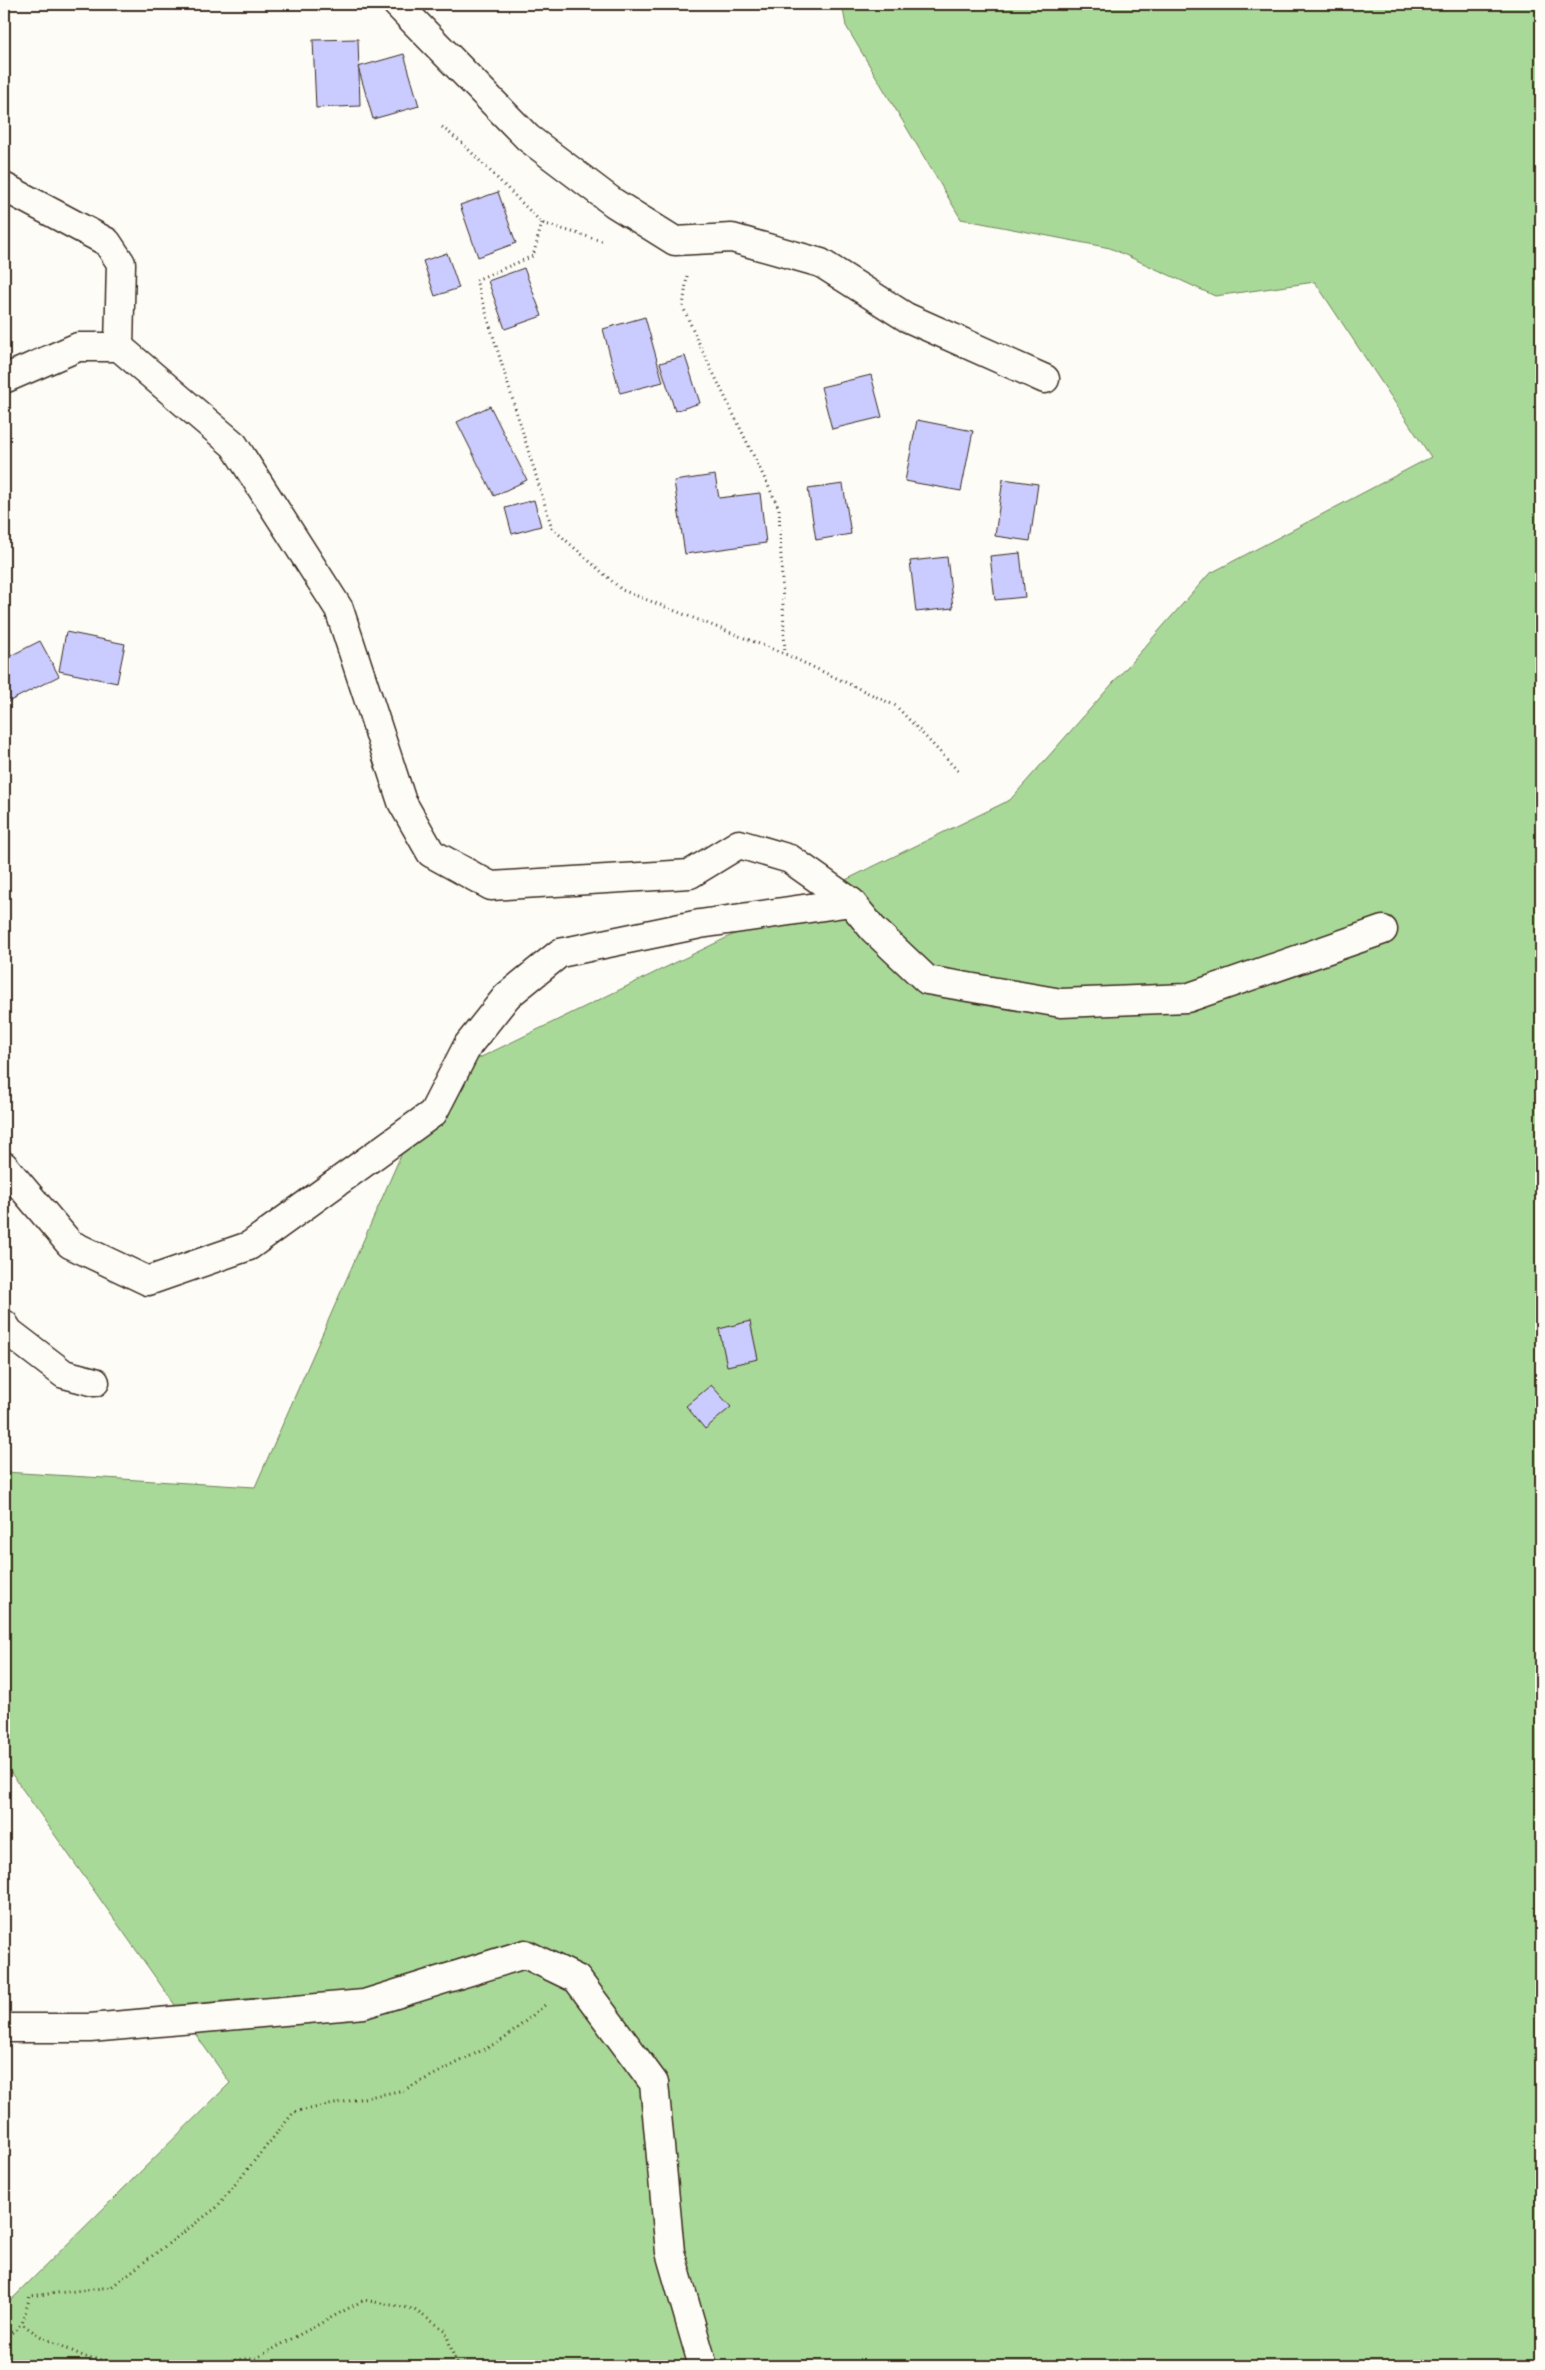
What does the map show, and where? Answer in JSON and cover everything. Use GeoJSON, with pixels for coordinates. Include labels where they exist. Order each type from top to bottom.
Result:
{"type":"FeatureCollection","features":[{"type":"Feature","properties":{"kind":"street"},"geometry":{"type":"LineString","coordinates":[[397,4],[528,138],[614,203],[676,241],[732,238],[821,263],[906,317],[1046,379]]}},
{"type":"Feature","properties":{"kind":"street"},"geometry":{"type":"LineString","coordinates":[[4,187],[107,242],[120,263],[119,347]]}},
{"type":"Feature","properties":{"kind":"street"},"geometry":{"type":"LineString","coordinates":[[4,379],[78,347],[119,347],[234,445],[339,609],[402,802],[431,853],[491,886],[690,874],[739,844],[790,859],[851,902],[873,929],[927,980],[1061,1003],[1187,998],[1383,930]]}},
{"type":"Feature","properties":{"kind":"street"},"geometry":{"type":"LineString","coordinates":[[4,1166],[70,1244],[148,1281],[249,1246],[433,1113],[468,1044],[507,996],[560,953],[700,924],[851,902]]}},
{"type":"Feature","properties":{"kind":"street"},"geometry":{"type":"LineString","coordinates":[[4,1324],[8,1332],[64,1374],[95,1382]]}},
{"type":"Feature","properties":{"kind":"street"},"geometry":{"type":"LineString","coordinates":[[4,2028],[90,2028],[364,2004],[525,1954],[577,1978],[654,2083],[670,2252],[703,2366]]}},
{"type":"Feature","properties":{"kind":"path"},"geometry":{"type":"LineString","coordinates":[[442,127],[462,143],[542,224],[609,243]]}},
{"type":"Feature","properties":{"kind":"path"},"geometry":{"type":"LineString","coordinates":[[542,224],[533,256],[476,280],[552,528],[622,590],[785,654],[896,706],[960,773]]}},
{"type":"Feature","properties":{"kind":"path"},"geometry":{"type":"LineString","coordinates":[[689,271],[685,280],[683,307],[779,508],[785,654]]}},
{"type":"Feature","properties":{"kind":"path"},"geometry":{"type":"LineString","coordinates":[[4,2339],[22,2324],[30,2296],[111,2287],[216,2208],[294,2112],[404,2090],[504,2039],[577,1978]]}},
{"type":"Feature","properties":{"kind":"path"},"geometry":{"type":"LineString","coordinates":[[171,2366],[256,2358],[364,2300],[413,2309],[445,2330],[457,2366]]}},
{"type":"Feature","properties":{"kind":"path"},"geometry":{"type":"LineString","coordinates":[[22,2324],[38,2335],[85,2357],[141,2366]]}},
{"type":"Feature","properties":{"kind":"green space"},"geometry":{"type":"Polygon","coordinates":[[[842,4],[1541,4],[1541,2366],[4,2366],[4,2307],[230,2083],[4,1763],[4,1472],[255,1487],[434,1080],[1010,800],[1209,574],[1431,457],[1315,282],[1215,296],[1110,248],[961,219],[846,26],[842,4]]]}},
{"type":"Feature","properties":{"kind":"building"},"geometry":{"type":"Polygon","coordinates":[[[358,39],[360,106],[316,108],[313,40],[358,39]]]}},
{"type":"Feature","properties":{"kind":"building"},"geometry":{"type":"Polygon","coordinates":[[[404,54],[419,106],[373,119],[358,67],[404,54]]]}},
{"type":"Feature","properties":{"kind":"building"},"geometry":{"type":"Polygon","coordinates":[[[498,192],[516,243],[478,257],[460,205],[498,192]]]}},
{"type":"Feature","properties":{"kind":"building"},"geometry":{"type":"Polygon","coordinates":[[[447,253],[459,288],[435,296],[423,261],[447,253]]]}},
{"type":"Feature","properties":{"kind":"building"},"geometry":{"type":"Polygon","coordinates":[[[524,268],[542,316],[505,329],[488,281],[524,268]]]}},
{"type":"Feature","properties":{"kind":"building"},"geometry":{"type":"Polygon","coordinates":[[[645,317],[663,382],[620,393],[603,329],[645,317]]]}},
{"type":"Feature","properties":{"kind":"building"},"geometry":{"type":"Polygon","coordinates":[[[685,356],[700,403],[675,411],[660,363],[685,356]]]}},
{"type":"Feature","properties":{"kind":"building"},"geometry":{"type":"Polygon","coordinates":[[[871,375],[882,417],[832,429],[821,387],[871,375]]]}},
{"type":"Feature","properties":{"kind":"building"},"geometry":{"type":"Polygon","coordinates":[[[490,406],[527,480],[494,496],[457,422],[490,406]]]}},
{"type":"Feature","properties":{"kind":"building"},"geometry":{"type":"Polygon","coordinates":[[[917,420],[973,431],[961,491],[905,481],[917,420]]]}},
{"type":"Feature","properties":{"kind":"building"},"geometry":{"type":"Polygon","coordinates":[[[715,475],[719,498],[760,493],[766,543],[685,554],[674,481],[715,475]]]}},
{"type":"Feature","properties":{"kind":"building"},"geometry":{"type":"Polygon","coordinates":[[[1003,479],[1038,484],[1030,541],[995,536],[1003,479]]]}},
{"type":"Feature","properties":{"kind":"building"},"geometry":{"type":"Polygon","coordinates":[[[843,484],[851,534],[816,540],[808,489],[843,484]]]}},
{"type":"Feature","properties":{"kind":"building"},"geometry":{"type":"Polygon","coordinates":[[[534,500],[541,526],[512,534],[505,508],[534,500]]]}},
{"type":"Feature","properties":{"kind":"building"},"geometry":{"type":"Polygon","coordinates":[[[1020,553],[1025,597],[995,600],[990,556],[1020,553]]]}},
{"type":"Feature","properties":{"kind":"building"},"geometry":{"type":"Polygon","coordinates":[[[947,557],[953,608],[916,612],[910,561],[947,557]]]}},
{"type":"Feature","properties":{"kind":"building"},"geometry":{"type":"Polygon","coordinates":[[[66,632],[125,644],[117,683],[59,671],[66,632]]]}},
{"type":"Feature","properties":{"kind":"building"},"geometry":{"type":"Polygon","coordinates":[[[40,641],[59,676],[4,704],[4,659],[40,641]]]}},
{"type":"Feature","properties":{"kind":"building"},"geometry":{"type":"Polygon","coordinates":[[[750,1321],[758,1359],[727,1366],[719,1329],[750,1321]]]}},
{"type":"Feature","properties":{"kind":"building"},"geometry":{"type":"Polygon","coordinates":[[[711,1385],[731,1407],[705,1429],[686,1406],[711,1385]]]}}]}
